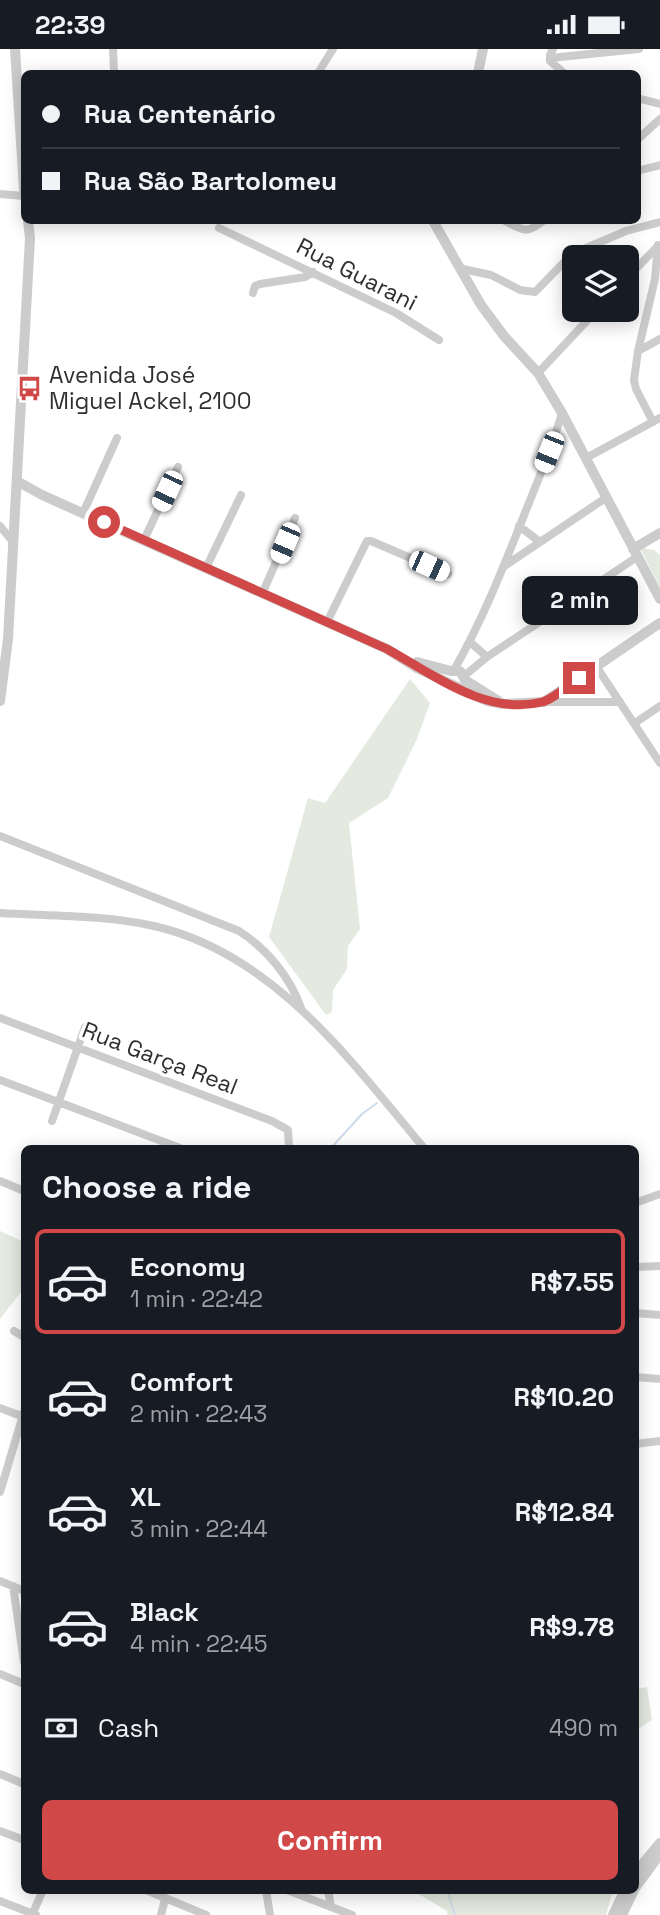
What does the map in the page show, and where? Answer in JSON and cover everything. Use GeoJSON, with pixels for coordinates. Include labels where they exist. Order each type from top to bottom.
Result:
{"type":"FeatureCollection","features":[{"type":"Feature","properties":{"kind":"street"},"geometry":{"type":"LineString","coordinates":[[15,49],[21,111]]}},
{"type":"Feature","properties":{"kind":"street"},"geometry":{"type":"LineString","coordinates":[[113,49],[114,70]]}},
{"type":"Feature","properties":{"kind":"street"},"geometry":{"type":"LineString","coordinates":[[320,70],[333,49]]}},
{"type":"Feature","properties":{"kind":"street"},"geometry":{"type":"LineString","coordinates":[[479,70],[483,49]]}},
{"type":"Feature","properties":{"kind":"street"},"geometry":{"type":"LineString","coordinates":[[560,70],[555,66],[552,53],[639,49]]}},
{"type":"Feature","properties":{"kind":"street"},"geometry":{"type":"LineString","coordinates":[[641,98],[660,104]]}},
{"type":"Feature","properties":{"kind":"street"},"geometry":{"type":"LineString","coordinates":[[641,136],[660,119]]}},
{"type":"Feature","properties":{"kind":"street"},"geometry":{"type":"LineString","coordinates":[[641,170],[660,165]]}},
{"type":"Feature","properties":{"kind":"street"},"geometry":{"type":"LineString","coordinates":[[0,194],[21,193]]}},
{"type":"Feature","properties":{"kind":"street"},"geometry":{"type":"LineString","coordinates":[[463,269],[479,271],[520,290],[536,292],[572,254],[626,231],[660,222]]}},
{"type":"Feature","properties":{"kind":"street"},"geometry":{"type":"LineString","coordinates":[[0,701],[8,639],[30,237],[28,224]]}},
{"type":"Feature","properties":{"kind":"street"},"geometry":{"type":"LineString","coordinates":[[435,224],[491,319],[538,373],[660,597]]}},
{"type":"Feature","properties":{"kind":"street"},"geometry":{"type":"LineString","coordinates":[[511,224],[525,231],[539,224]]}},
{"type":"Feature","properties":{"kind":"street","name":"Rua Guarani"},"geometry":{"type":"LineString","coordinates":[[219,228],[396,313],[439,339]]}},
{"type":"Feature","properties":{"kind":"street"},"geometry":{"type":"LineString","coordinates":[[639,265],[659,244]]}},
{"type":"Feature","properties":{"kind":"street"},"geometry":{"type":"LineString","coordinates":[[586,458],[657,420],[636,389],[634,380],[655,279],[659,244]]}},
{"type":"Feature","properties":{"kind":"street"},"geometry":{"type":"LineString","coordinates":[[253,293],[255,286],[260,284],[304,277],[313,272]]}},
{"type":"Feature","properties":{"kind":"street"},"geometry":{"type":"LineString","coordinates":[[538,373],[586,322]]}},
{"type":"Feature","properties":{"kind":"street"},"geometry":{"type":"LineString","coordinates":[[638,351],[660,339]]}},
{"type":"Feature","properties":{"kind":"street"},"geometry":{"type":"LineString","coordinates":[[452,685],[447,677],[470,642],[503,567],[562,413]]}},
{"type":"Feature","properties":{"kind":"street"},"geometry":{"type":"LineString","coordinates":[[83,513],[117,438]]}},
{"type":"Feature","properties":{"kind":"street"},"geometry":{"type":"LineString","coordinates":[[144,540],[178,467]]}},
{"type":"Feature","properties":{"kind":"street"},"geometry":{"type":"LineString","coordinates":[[17,481],[42,495],[409,661],[460,671],[465,678],[503,704]]}},
{"type":"Feature","properties":{"kind":"street"},"geometry":{"type":"LineString","coordinates":[[16,496],[42,495]]}},
{"type":"Feature","properties":{"kind":"street"},"geometry":{"type":"LineString","coordinates":[[206,568],[241,495]]}},
{"type":"Feature","properties":{"kind":"street"},"geometry":{"type":"LineString","coordinates":[[503,567],[607,497]]}},
{"type":"Feature","properties":{"kind":"street"},"geometry":{"type":"LineString","coordinates":[[263,593],[295,518]]}},
{"type":"Feature","properties":{"kind":"street"},"geometry":{"type":"LineString","coordinates":[[0,526],[13,541]]}},
{"type":"Feature","properties":{"kind":"street"},"geometry":{"type":"LineString","coordinates":[[519,526],[540,542]]}},
{"type":"Feature","properties":{"kind":"street"},"geometry":{"type":"LineString","coordinates":[[452,685],[461,685],[487,657],[660,533]]}},
{"type":"Feature","properties":{"kind":"street"},"geometry":{"type":"LineString","coordinates":[[327,622],[367,541],[448,574]]}},
{"type":"Feature","properties":{"kind":"street"},"geometry":{"type":"LineString","coordinates":[[544,702],[660,622]]}},
{"type":"Feature","properties":{"kind":"street"},"geometry":{"type":"LineString","coordinates":[[0,628],[8,639]]}},
{"type":"Feature","properties":{"kind":"street"},"geometry":{"type":"LineString","coordinates":[[470,642],[487,657]]}},
{"type":"Feature","properties":{"kind":"street"},"geometry":{"type":"LineString","coordinates":[[409,661],[417,668],[486,701],[503,704],[620,702]]}},
{"type":"Feature","properties":{"kind":"street"},"geometry":{"type":"LineString","coordinates":[[596,666],[660,763]]}},
{"type":"Feature","properties":{"kind":"street"},"geometry":{"type":"LineString","coordinates":[[635,723],[660,706]]}},
{"type":"Feature","properties":{"kind":"street"},"geometry":{"type":"LineString","coordinates":[[0,836],[239,931],[254,941],[277,966],[296,994],[301,1008]]}},
{"type":"Feature","properties":{"kind":"street"},"geometry":{"type":"LineString","coordinates":[[0,913],[129,921],[187,935],[234,958],[301,1008],[421,1145]]}},
{"type":"Feature","properties":{"kind":"street","name":"Rua Garça Real"},"geometry":{"type":"LineString","coordinates":[[0,1018],[271,1121],[288,1130],[289,1145]]}},
{"type":"Feature","properties":{"kind":"street"},"geometry":{"type":"LineString","coordinates":[[52,1121],[85,1027]]}},
{"type":"Feature","properties":{"kind":"street"},"geometry":{"type":"LineString","coordinates":[[0,1080],[172,1145]]}},
{"type":"Feature","properties":{"kind":"street"},"geometry":{"type":"LineString","coordinates":[[0,1181],[21,1190]]}},
{"type":"Feature","properties":{"kind":"street"},"geometry":{"type":"LineString","coordinates":[[639,1202],[660,1194]]}},
{"type":"Feature","properties":{"kind":"street"},"geometry":{"type":"LineString","coordinates":[[639,1267],[660,1266]]}},
{"type":"Feature","properties":{"kind":"street"},"geometry":{"type":"LineString","coordinates":[[639,1313],[660,1315]]}},
{"type":"Feature","properties":{"kind":"street"},"geometry":{"type":"LineString","coordinates":[[14,1331],[21,1335]]}},
{"type":"Feature","properties":{"kind":"street"},"geometry":{"type":"LineString","coordinates":[[639,1377],[660,1378]]}},
{"type":"Feature","properties":{"kind":"street"},"geometry":{"type":"LineString","coordinates":[[0,1408],[21,1414]]}},
{"type":"Feature","properties":{"kind":"street"},"geometry":{"type":"LineString","coordinates":[[0,1492],[21,1425]]}},
{"type":"Feature","properties":{"kind":"street"},"geometry":{"type":"LineString","coordinates":[[639,1444],[660,1441]]}},
{"type":"Feature","properties":{"kind":"street"},"geometry":{"type":"LineString","coordinates":[[0,1581],[21,1590]]}},
{"type":"Feature","properties":{"kind":"street"},"geometry":{"type":"LineString","coordinates":[[13,1587],[21,1642]]}},
{"type":"Feature","properties":{"kind":"street"},"geometry":{"type":"LineString","coordinates":[[0,1674],[21,1683]]}},
{"type":"Feature","properties":{"kind":"street"},"geometry":{"type":"LineString","coordinates":[[0,1774],[21,1783]]}},
{"type":"Feature","properties":{"kind":"street"},"geometry":{"type":"LineString","coordinates":[[0,1831],[21,1839]]}},
{"type":"Feature","properties":{"kind":"street"},"geometry":{"type":"LineString","coordinates":[[639,1868],[660,1843]]}},
{"type":"Feature","properties":{"kind":"street"},"geometry":{"type":"LineString","coordinates":[[639,1883],[660,1854]]}},
{"type":"Feature","properties":{"kind":"street"},"geometry":{"type":"LineString","coordinates":[[0,1901],[34,1915],[42,1894]]}},
{"type":"Feature","properties":{"kind":"street"},"geometry":{"type":"LineString","coordinates":[[161,1915],[164,1894],[205,1915]]}},
{"type":"Feature","properties":{"kind":"street"},"geometry":{"type":"LineString","coordinates":[[266,1894],[270,1915]]}},
{"type":"Feature","properties":{"kind":"street"},"geometry":{"type":"LineString","coordinates":[[297,1894],[352,1915]]}},
{"type":"Feature","properties":{"kind":"street"},"geometry":{"type":"LineString","coordinates":[[329,1894],[331,1907]]}},
{"type":"Feature","properties":{"kind":"street"},"geometry":{"type":"LineString","coordinates":[[613,1915],[623,1894]]}},
{"type":"Feature","properties":{"kind":"street"},"geometry":{"type":"LineString","coordinates":[[622,1915],[632,1894]]}},
{"type":"Feature","properties":{"kind":"shaded area"},"geometry":{"type":"Polygon","coordinates":[[[641,550],[654,550],[660,555],[660,588],[641,550]]]}},
{"type":"Feature","properties":{"kind":"shaded area"},"geometry":{"type":"Polygon","coordinates":[[[410,679],[430,703],[417,739],[388,798],[349,823],[360,929],[348,946],[347,969],[333,990],[332,1012],[326,1015],[269,937],[308,798],[325,803],[410,679]]]}},
{"type":"Feature","properties":{"kind":"shaded area"},"geometry":{"type":"Polygon","coordinates":[[[0,1231],[21,1241],[21,1292],[0,1319],[0,1231]]]}},
{"type":"Feature","properties":{"kind":"shaded area"},"geometry":{"type":"Polygon","coordinates":[[[647,1687],[652,1720],[639,1728],[639,1688],[647,1687]]]}},
{"type":"Feature","properties":{"kind":"shaded area"},"geometry":{"type":"Polygon","coordinates":[[[419,1894],[612,1894],[606,1915],[447,1915],[447,1911],[419,1894]]]}},
{"type":"Feature","properties":{"kind":"waterway"},"geometry":{"type":"LineString","coordinates":[[334,1145],[362,1114],[377,1103]]}},
{"type":"Feature","properties":{"kind":"waterway"},"geometry":{"type":"LineString","coordinates":[[448,1894],[455,1915]]}},
{"type":"Feature","properties":{"kind":"place","name":"Avenida José Miguel Ackel, 2100"},"geometry":{"type":"Point","coordinates":[29,388]}},
{"type":"Feature","properties":{"kind":"route"},"geometry":{"type":"LineString","coordinates":[[104,522],[387,649],[417,668],[486,701],[503,704],[544,702],[579,678]]}}]}
